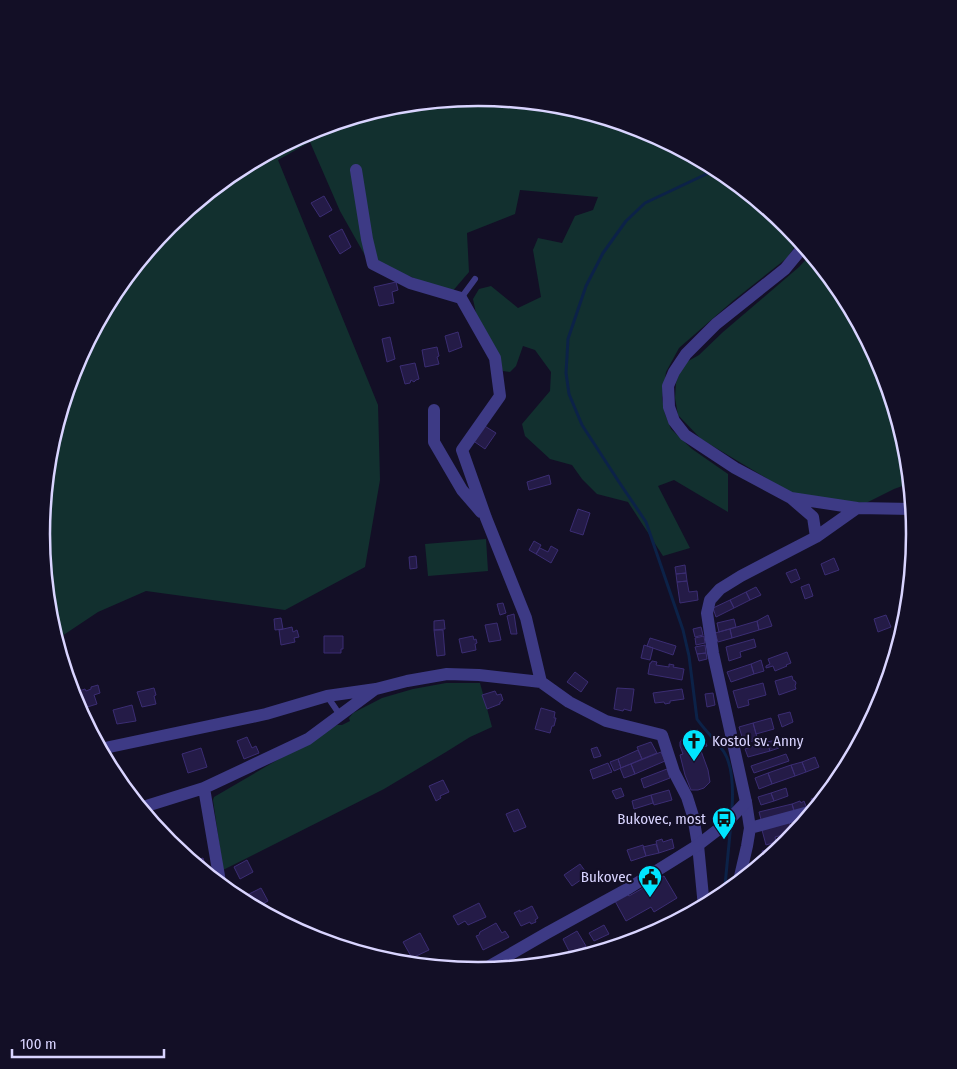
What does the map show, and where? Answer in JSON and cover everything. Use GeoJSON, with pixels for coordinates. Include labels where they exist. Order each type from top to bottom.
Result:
{"type":"FeatureCollection","features":[{"type":"Feature","properties":{"kind":"street"},"geometry":{"type":"LineString","coordinates":[[356,170],[366,239],[373,264],[410,283],[461,298],[495,358],[500,396],[462,450],[486,518],[526,618],[541,682]]}},
{"type":"Feature","properties":{"kind":"street"},"geometry":{"type":"LineString","coordinates":[[800,251],[785,269],[716,324],[686,354],[674,372],[668,386],[669,407],[674,422],[686,435],[735,468],[791,498],[813,517],[816,537]]}},
{"type":"Feature","properties":{"kind":"street"},"geometry":{"type":"LineString","coordinates":[[434,410],[434,442],[462,490],[486,518]]}},
{"type":"Feature","properties":{"kind":"street"},"geometry":{"type":"LineString","coordinates":[[791,498],[857,508],[906,509]]}},
{"type":"Feature","properties":{"kind":"street"},"geometry":{"type":"LineString","coordinates":[[741,873],[750,828],[742,807],[713,653],[707,613],[710,600],[720,589],[816,537],[857,508]]}},
{"type":"Feature","properties":{"kind":"street"},"geometry":{"type":"LineString","coordinates":[[106,748],[266,714],[327,696],[376,689],[447,674],[479,675],[541,682],[569,702],[606,721],[662,735],[674,772],[694,816],[703,900]]}},
{"type":"Feature","properties":{"kind":"street"},"geometry":{"type":"LineString","coordinates":[[147,806],[204,788],[308,738],[376,689]]}},
{"type":"Feature","properties":{"kind":"street"},"geometry":{"type":"LineString","coordinates":[[204,788],[218,874]]}},
{"type":"Feature","properties":{"kind":"street"},"geometry":{"type":"LineString","coordinates":[[497,962],[629,888],[698,845],[724,825],[742,807]]}},
{"type":"Feature","properties":{"kind":"street"},"geometry":{"type":"LineString","coordinates":[[750,828],[804,813]]}},
{"type":"Feature","properties":{"kind":"lane"},"geometry":{"type":"LineString","coordinates":[[461,298],[475,279]]}},
{"type":"Feature","properties":{"kind":"lane"},"geometry":{"type":"LineString","coordinates":[[327,696],[340,715]]}},
{"type":"Feature","properties":{"kind":"green space"},"geometry":{"type":"Polygon","coordinates":[[[478,106],[507,107],[562,114],[616,129],[668,150],[693,163],[717,178],[761,212],[795,246],[787,258],[734,300],[679,348],[666,372],[662,398],[665,414],[671,429],[692,449],[728,474],[728,512],[674,480],[658,486],[690,548],[663,556],[628,502],[597,494],[582,479],[572,465],[550,459],[525,436],[522,424],[550,391],[551,372],[535,350],[523,346],[516,366],[510,372],[503,371],[477,318],[473,299],[479,289],[491,286],[518,308],[541,297],[533,250],[538,238],[562,243],[575,216],[593,210],[598,197],[520,190],[515,214],[467,233],[469,272],[451,293],[367,259],[340,211],[310,142],[278,160],[378,405],[380,480],[365,567],[285,610],[146,591],[98,612],[63,636],[58,618],[51,563],[51,506],[58,451],[73,397],[94,345],[107,320],[122,296],[156,252],[196,212],[240,178],[264,163],[289,150],[341,129],[395,114],[450,107],[478,106]]]}},
{"type":"Feature","properties":{"kind":"green space"},"geometry":{"type":"Polygon","coordinates":[[[806,259],[835,296],[850,320],[874,371],[892,424],[899,451],[904,486],[866,503],[812,500],[793,494],[701,439],[678,415],[675,398],[676,383],[683,364],[699,355],[806,259]]]}},
{"type":"Feature","properties":{"kind":"green space"},"geometry":{"type":"Polygon","coordinates":[[[486,539],[488,571],[428,576],[425,544],[486,539]]]}},
{"type":"Feature","properties":{"kind":"green space"},"geometry":{"type":"Polygon","coordinates":[[[446,683],[480,683],[492,727],[470,737],[384,789],[223,870],[214,797],[337,725],[350,721],[349,718],[353,713],[382,698],[413,689],[446,683]]]}},
{"type":"Feature","properties":{"kind":"building"},"geometry":{"type":"Polygon","coordinates":[[[324,196],[332,210],[320,217],[311,203],[324,196]]]}},
{"type":"Feature","properties":{"kind":"building"},"geometry":{"type":"Polygon","coordinates":[[[342,229],[351,247],[340,254],[329,236],[342,229]]]}},
{"type":"Feature","properties":{"kind":"building"},"geometry":{"type":"Polygon","coordinates":[[[396,282],[398,290],[392,292],[394,303],[379,306],[374,287],[396,282]]]}},
{"type":"Feature","properties":{"kind":"building"},"geometry":{"type":"Polygon","coordinates":[[[458,332],[462,347],[449,352],[445,336],[458,332]]]}},
{"type":"Feature","properties":{"kind":"building"},"geometry":{"type":"Polygon","coordinates":[[[390,337],[395,359],[387,362],[382,339],[390,337]]]}},
{"type":"Feature","properties":{"kind":"building"},"geometry":{"type":"Polygon","coordinates":[[[437,347],[439,364],[425,367],[422,350],[437,347]]]}},
{"type":"Feature","properties":{"kind":"building"},"geometry":{"type":"Polygon","coordinates":[[[415,363],[419,379],[414,382],[411,380],[410,383],[405,384],[400,366],[415,363]]]}},
{"type":"Feature","properties":{"kind":"building"},"geometry":{"type":"Polygon","coordinates":[[[483,425],[496,433],[485,449],[472,440],[483,425]]]}},
{"type":"Feature","properties":{"kind":"building"},"geometry":{"type":"Polygon","coordinates":[[[549,475],[551,484],[529,490],[527,482],[549,475]]]}},
{"type":"Feature","properties":{"kind":"building"},"geometry":{"type":"Polygon","coordinates":[[[578,509],[590,513],[583,535],[570,531],[578,509]]]}},
{"type":"Feature","properties":{"kind":"building"},"geometry":{"type":"Polygon","coordinates":[[[534,541],[541,545],[536,554],[529,550],[534,541]]]}},
{"type":"Feature","properties":{"kind":"building"},"geometry":{"type":"Polygon","coordinates":[[[551,546],[558,550],[551,563],[536,554],[540,548],[548,552],[551,546]]]}},
{"type":"Feature","properties":{"kind":"building"},"geometry":{"type":"Polygon","coordinates":[[[416,556],[417,568],[410,569],[409,557],[416,556]]]}},
{"type":"Feature","properties":{"kind":"building"},"geometry":{"type":"Polygon","coordinates":[[[834,558],[839,570],[825,575],[821,564],[834,558]]]}},
{"type":"Feature","properties":{"kind":"building"},"geometry":{"type":"Polygon","coordinates":[[[685,565],[686,573],[676,574],[675,567],[685,565]]]}},
{"type":"Feature","properties":{"kind":"building"},"geometry":{"type":"Polygon","coordinates":[[[796,569],[800,579],[791,583],[786,573],[796,569]]]}},
{"type":"Feature","properties":{"kind":"building"},"geometry":{"type":"Polygon","coordinates":[[[686,573],[687,581],[677,582],[676,574],[686,573]]]}},
{"type":"Feature","properties":{"kind":"building"},"geometry":{"type":"Polygon","coordinates":[[[687,581],[689,592],[697,591],[698,600],[680,603],[677,582],[687,581]]]}},
{"type":"Feature","properties":{"kind":"building"},"geometry":{"type":"Polygon","coordinates":[[[809,584],[813,596],[805,599],[801,587],[809,584]]]}},
{"type":"Feature","properties":{"kind":"building"},"geometry":{"type":"Polygon","coordinates":[[[756,587],[761,595],[750,600],[746,592],[756,587]]]}},
{"type":"Feature","properties":{"kind":"building"},"geometry":{"type":"Polygon","coordinates":[[[746,592],[750,600],[734,608],[730,600],[746,592]]]}},
{"type":"Feature","properties":{"kind":"building"},"geometry":{"type":"Polygon","coordinates":[[[730,600],[734,608],[716,617],[713,608],[730,600]]]}},
{"type":"Feature","properties":{"kind":"building"},"geometry":{"type":"Polygon","coordinates":[[[503,603],[506,613],[500,615],[497,604],[503,603]]]}},
{"type":"Feature","properties":{"kind":"building"},"geometry":{"type":"Polygon","coordinates":[[[514,614],[517,634],[511,634],[507,616],[514,614]]]}},
{"type":"Feature","properties":{"kind":"building"},"geometry":{"type":"Polygon","coordinates":[[[768,615],[772,626],[759,630],[757,621],[768,615]]]}},
{"type":"Feature","properties":{"kind":"building"},"geometry":{"type":"Polygon","coordinates":[[[886,615],[891,627],[878,632],[874,619],[886,615]]]}},
{"type":"Feature","properties":{"kind":"building"},"geometry":{"type":"Polygon","coordinates":[[[281,618],[283,629],[275,630],[274,619],[281,618]]]}},
{"type":"Feature","properties":{"kind":"building"},"geometry":{"type":"Polygon","coordinates":[[[734,619],[736,627],[719,632],[717,623],[734,619]]]}},
{"type":"Feature","properties":{"kind":"building"},"geometry":{"type":"Polygon","coordinates":[[[444,620],[445,629],[434,630],[434,621],[444,620]]]}},
{"type":"Feature","properties":{"kind":"building"},"geometry":{"type":"Polygon","coordinates":[[[757,621],[759,630],[732,638],[730,629],[757,621]]]}},
{"type":"Feature","properties":{"kind":"building"},"geometry":{"type":"Polygon","coordinates":[[[497,623],[501,640],[489,642],[485,625],[497,623]]]}},
{"type":"Feature","properties":{"kind":"building"},"geometry":{"type":"Polygon","coordinates":[[[292,627],[293,632],[297,630],[299,637],[294,638],[295,642],[281,645],[279,630],[292,627]]]}},
{"type":"Feature","properties":{"kind":"building"},"geometry":{"type":"Polygon","coordinates":[[[701,627],[703,635],[695,637],[693,629],[701,627]]]}},
{"type":"Feature","properties":{"kind":"building"},"geometry":{"type":"Polygon","coordinates":[[[730,629],[732,638],[718,642],[715,633],[730,629]]]}},
{"type":"Feature","properties":{"kind":"building"},"geometry":{"type":"Polygon","coordinates":[[[434,630],[443,630],[445,655],[437,656],[434,630]]]}},
{"type":"Feature","properties":{"kind":"building"},"geometry":{"type":"Polygon","coordinates":[[[324,636],[343,636],[343,649],[341,649],[341,653],[324,653],[324,636]]]}},
{"type":"Feature","properties":{"kind":"building"},"geometry":{"type":"Polygon","coordinates":[[[473,636],[477,643],[475,644],[476,650],[462,653],[459,639],[473,636]]]}},
{"type":"Feature","properties":{"kind":"building"},"geometry":{"type":"Polygon","coordinates":[[[704,636],[705,643],[696,645],[695,638],[704,636]]]}},
{"type":"Feature","properties":{"kind":"building"},"geometry":{"type":"Polygon","coordinates":[[[650,638],[676,646],[673,655],[647,646],[650,638]]]}},
{"type":"Feature","properties":{"kind":"building"},"geometry":{"type":"Polygon","coordinates":[[[754,639],[756,647],[740,652],[741,657],[729,661],[726,647],[754,639]]]}},
{"type":"Feature","properties":{"kind":"building"},"geometry":{"type":"Polygon","coordinates":[[[644,645],[653,648],[650,660],[641,658],[644,645]]]}},
{"type":"Feature","properties":{"kind":"building"},"geometry":{"type":"Polygon","coordinates":[[[705,645],[706,653],[697,654],[695,647],[705,645]]]}},
{"type":"Feature","properties":{"kind":"building"},"geometry":{"type":"Polygon","coordinates":[[[787,652],[791,663],[775,671],[773,666],[766,668],[770,664],[768,659],[787,652]]]}},
{"type":"Feature","properties":{"kind":"building"},"geometry":{"type":"Polygon","coordinates":[[[706,653],[707,659],[699,661],[697,654],[706,653]]]}},
{"type":"Feature","properties":{"kind":"building"},"geometry":{"type":"Polygon","coordinates":[[[761,660],[764,671],[754,674],[751,664],[761,660]]]}},
{"type":"Feature","properties":{"kind":"building"},"geometry":{"type":"Polygon","coordinates":[[[652,661],[657,662],[656,665],[669,667],[669,664],[674,665],[673,667],[684,669],[682,680],[648,674],[652,661]]]}},
{"type":"Feature","properties":{"kind":"building"},"geometry":{"type":"Polygon","coordinates":[[[751,664],[754,674],[731,682],[727,672],[751,664]]]}},
{"type":"Feature","properties":{"kind":"building"},"geometry":{"type":"Polygon","coordinates":[[[575,672],[588,682],[581,692],[567,682],[575,672]]]}},
{"type":"Feature","properties":{"kind":"building"},"geometry":{"type":"Polygon","coordinates":[[[792,676],[796,683],[796,689],[779,695],[775,681],[792,676]]]}},
{"type":"Feature","properties":{"kind":"building"},"geometry":{"type":"Polygon","coordinates":[[[763,683],[766,695],[748,700],[749,705],[738,708],[733,691],[763,683]]]}},
{"type":"Feature","properties":{"kind":"building"},"geometry":{"type":"Polygon","coordinates":[[[98,685],[100,693],[94,695],[97,704],[87,707],[80,691],[85,689],[86,691],[91,689],[91,687],[98,685]]]}},
{"type":"Feature","properties":{"kind":"building"},"geometry":{"type":"Polygon","coordinates":[[[154,688],[156,704],[142,707],[137,692],[154,688]]]}},
{"type":"Feature","properties":{"kind":"building"},"geometry":{"type":"Polygon","coordinates":[[[617,688],[634,689],[631,711],[614,709],[617,688]]]}},
{"type":"Feature","properties":{"kind":"building"},"geometry":{"type":"Polygon","coordinates":[[[682,689],[684,699],[670,701],[670,703],[665,704],[664,702],[655,703],[653,693],[682,689]]]}},
{"type":"Feature","properties":{"kind":"building"},"geometry":{"type":"Polygon","coordinates":[[[495,691],[497,695],[501,694],[503,700],[500,704],[487,709],[482,695],[495,691]]]}},
{"type":"Feature","properties":{"kind":"building"},"geometry":{"type":"Polygon","coordinates":[[[713,693],[715,705],[707,707],[705,694],[713,693]]]}},
{"type":"Feature","properties":{"kind":"building"},"geometry":{"type":"Polygon","coordinates":[[[132,705],[136,721],[117,724],[113,710],[132,705]]]}},
{"type":"Feature","properties":{"kind":"building"},"geometry":{"type":"Polygon","coordinates":[[[541,708],[555,712],[554,718],[556,718],[550,733],[535,729],[541,708]]]}},
{"type":"Feature","properties":{"kind":"building"},"geometry":{"type":"Polygon","coordinates":[[[790,712],[793,722],[782,727],[778,715],[790,712]]]}},
{"type":"Feature","properties":{"kind":"building"},"geometry":{"type":"Polygon","coordinates":[[[771,718],[774,729],[756,734],[753,723],[771,718]]]}},
{"type":"Feature","properties":{"kind":"building"},"geometry":{"type":"Polygon","coordinates":[[[753,723],[757,737],[752,739],[753,741],[744,743],[739,727],[753,723]]]}},
{"type":"Feature","properties":{"kind":"building","name":"Kostol sv. Anny"},"geometry":{"type":"Polygon","coordinates":[[[702,732],[707,746],[700,748],[710,782],[704,788],[691,790],[680,755],[683,754],[680,742],[683,738],[702,732]]]}},
{"type":"Feature","properties":{"kind":"building"},"geometry":{"type":"Polygon","coordinates":[[[247,737],[252,748],[256,746],[259,753],[244,759],[237,741],[247,737]]]}},
{"type":"Feature","properties":{"kind":"building"},"geometry":{"type":"Polygon","coordinates":[[[776,740],[779,748],[770,751],[767,742],[776,740]]]}},
{"type":"Feature","properties":{"kind":"building"},"geometry":{"type":"Polygon","coordinates":[[[651,742],[657,753],[642,759],[637,747],[651,742]]]}},
{"type":"Feature","properties":{"kind":"building"},"geometry":{"type":"Polygon","coordinates":[[[767,742],[770,751],[748,757],[745,749],[767,742]]]}},
{"type":"Feature","properties":{"kind":"building"},"geometry":{"type":"Polygon","coordinates":[[[597,747],[601,756],[594,758],[591,749],[597,747]]]}},
{"type":"Feature","properties":{"kind":"building"},"geometry":{"type":"Polygon","coordinates":[[[201,748],[207,767],[188,773],[182,754],[201,748]]]}},
{"type":"Feature","properties":{"kind":"building"},"geometry":{"type":"Polygon","coordinates":[[[638,750],[642,759],[621,768],[618,759],[638,750]]]}},
{"type":"Feature","properties":{"kind":"building"},"geometry":{"type":"Polygon","coordinates":[[[661,752],[665,761],[635,774],[631,764],[661,752]]]}},
{"type":"Feature","properties":{"kind":"building"},"geometry":{"type":"Polygon","coordinates":[[[786,754],[789,761],[754,773],[751,766],[786,754]]]}},
{"type":"Feature","properties":{"kind":"building"},"geometry":{"type":"Polygon","coordinates":[[[815,757],[819,767],[806,772],[802,762],[815,757]]]}},
{"type":"Feature","properties":{"kind":"building"},"geometry":{"type":"Polygon","coordinates":[[[618,759],[621,768],[614,771],[610,762],[618,759]]]}},
{"type":"Feature","properties":{"kind":"building"},"geometry":{"type":"Polygon","coordinates":[[[802,762],[806,772],[795,776],[791,765],[802,762]]]}},
{"type":"Feature","properties":{"kind":"building"},"geometry":{"type":"Polygon","coordinates":[[[608,763],[612,772],[593,779],[590,770],[608,763]]]}},
{"type":"Feature","properties":{"kind":"building"},"geometry":{"type":"Polygon","coordinates":[[[631,764],[635,774],[624,778],[620,768],[631,764]]]}},
{"type":"Feature","properties":{"kind":"building"},"geometry":{"type":"Polygon","coordinates":[[[791,765],[795,776],[772,784],[768,773],[791,765]]]}},
{"type":"Feature","properties":{"kind":"building"},"geometry":{"type":"Polygon","coordinates":[[[667,769],[670,778],[644,788],[641,779],[667,769]]]}},
{"type":"Feature","properties":{"kind":"building"},"geometry":{"type":"Polygon","coordinates":[[[768,773],[772,784],[759,789],[755,778],[768,773]]]}},
{"type":"Feature","properties":{"kind":"building"},"geometry":{"type":"Polygon","coordinates":[[[443,780],[449,792],[440,796],[441,798],[436,801],[429,786],[443,780]]]}},
{"type":"Feature","properties":{"kind":"building"},"geometry":{"type":"Polygon","coordinates":[[[621,788],[624,796],[616,799],[612,791],[621,788]]]}},
{"type":"Feature","properties":{"kind":"building"},"geometry":{"type":"Polygon","coordinates":[[[786,788],[788,796],[774,801],[771,793],[786,788]]]}},
{"type":"Feature","properties":{"kind":"building"},"geometry":{"type":"Polygon","coordinates":[[[669,790],[672,800],[654,805],[651,795],[669,790]]]}},
{"type":"Feature","properties":{"kind":"building"},"geometry":{"type":"Polygon","coordinates":[[[771,793],[774,801],[761,805],[758,797],[771,793]]]}},
{"type":"Feature","properties":{"kind":"building"},"geometry":{"type":"Polygon","coordinates":[[[651,795],[653,803],[634,809],[632,801],[651,795]]]}},
{"type":"Feature","properties":{"kind":"building"},"geometry":{"type":"Polygon","coordinates":[[[800,801],[801,803],[804,801],[807,809],[795,814],[792,804],[800,801]]]}},
{"type":"Feature","properties":{"kind":"building"},"geometry":{"type":"Polygon","coordinates":[[[792,804],[795,814],[762,823],[759,812],[792,804]]]}},
{"type":"Feature","properties":{"kind":"building"},"geometry":{"type":"Polygon","coordinates":[[[518,809],[526,827],[514,832],[506,814],[518,809]]]}},
{"type":"Feature","properties":{"kind":"building"},"geometry":{"type":"Polygon","coordinates":[[[789,821],[790,828],[783,835],[775,837],[776,842],[766,845],[762,830],[789,821]]]}},
{"type":"Feature","properties":{"kind":"building"},"geometry":{"type":"Polygon","coordinates":[[[662,839],[663,842],[672,839],[674,848],[659,853],[656,841],[662,839]]]}},
{"type":"Feature","properties":{"kind":"building"},"geometry":{"type":"Polygon","coordinates":[[[656,844],[659,853],[646,856],[643,847],[656,844]]]}},
{"type":"Feature","properties":{"kind":"building"},"geometry":{"type":"Polygon","coordinates":[[[643,845],[646,856],[631,861],[627,850],[643,845]]]}},
{"type":"Feature","properties":{"kind":"building"},"geometry":{"type":"Polygon","coordinates":[[[247,860],[253,872],[240,879],[234,867],[247,860]]]}},
{"type":"Feature","properties":{"kind":"building"},"geometry":{"type":"Polygon","coordinates":[[[580,864],[588,875],[572,886],[564,875],[580,864]]]}},
{"type":"Feature","properties":{"kind":"building"},"geometry":{"type":"Polygon","coordinates":[[[664,876],[677,898],[654,912],[651,907],[626,921],[615,901],[627,894],[629,896],[664,876]]]}},
{"type":"Feature","properties":{"kind":"building"},"geometry":{"type":"Polygon","coordinates":[[[261,888],[268,901],[262,904],[247,895],[261,888]]]}},
{"type":"Feature","properties":{"kind":"building"},"geometry":{"type":"Polygon","coordinates":[[[479,903],[486,917],[468,925],[465,921],[458,925],[453,916],[479,903]]]}},
{"type":"Feature","properties":{"kind":"building"},"geometry":{"type":"Polygon","coordinates":[[[532,906],[538,918],[535,920],[536,922],[531,924],[530,922],[521,926],[514,913],[532,906]]]}},
{"type":"Feature","properties":{"kind":"building"},"geometry":{"type":"Polygon","coordinates":[[[496,923],[502,933],[505,931],[509,937],[483,950],[476,936],[496,923]]]}},
{"type":"Feature","properties":{"kind":"building"},"geometry":{"type":"Polygon","coordinates":[[[604,925],[609,934],[594,941],[589,933],[604,925]]]}},
{"type":"Feature","properties":{"kind":"building"},"geometry":{"type":"Polygon","coordinates":[[[577,931],[586,946],[570,953],[563,939],[577,931]]]}},
{"type":"Feature","properties":{"kind":"building"},"geometry":{"type":"Polygon","coordinates":[[[420,933],[429,950],[412,957],[403,942],[420,933]]]}},
{"type":"Feature","properties":{"kind":"waterway"},"geometry":{"type":"LineString","coordinates":[[709,173],[645,203],[626,221],[603,253],[586,286],[568,339],[566,373],[569,394],[582,425],[646,522],[683,630],[689,656],[697,719],[718,743],[727,758],[731,772],[732,809]]}},
{"type":"Feature","properties":{"kind":"waterway"},"geometry":{"type":"LineString","coordinates":[[725,885],[731,823]]}},
{"type":"Feature","properties":{"kind":"place","name":"Kostol sv. Anny"},"geometry":{"type":"Point","coordinates":[694,762]}},
{"type":"Feature","properties":{"kind":"place","name":"Bukovec, most"},"geometry":{"type":"Point","coordinates":[724,840]}},
{"type":"Feature","properties":{"kind":"place","name":"Bukovec"},"geometry":{"type":"Point","coordinates":[650,898]}}]}
